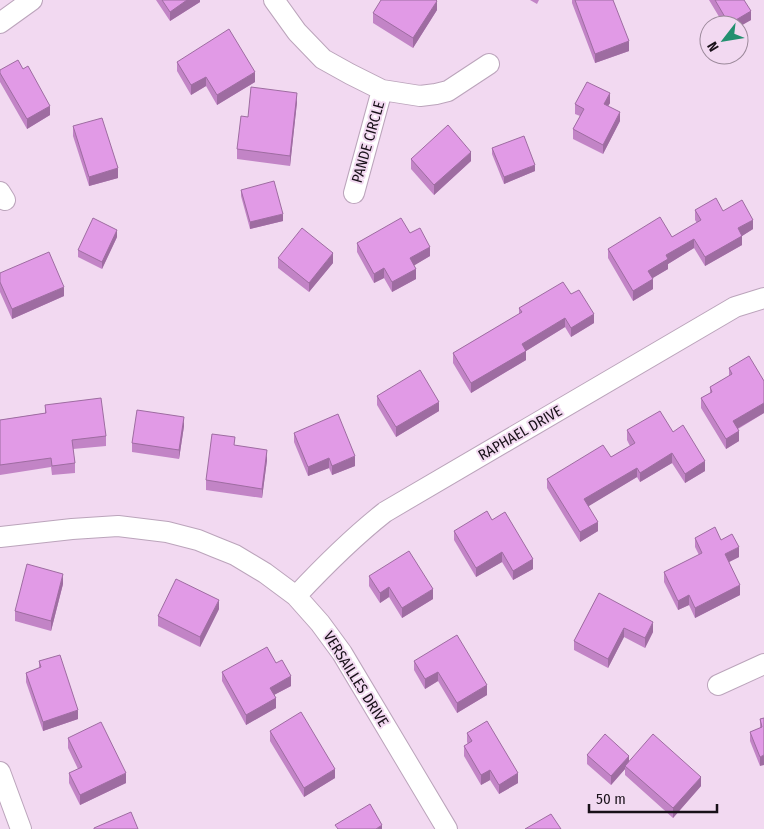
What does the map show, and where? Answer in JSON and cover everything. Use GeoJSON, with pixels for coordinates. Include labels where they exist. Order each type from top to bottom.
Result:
{"type":"FeatureCollection","features":[{"type":"Feature","properties":{"kind":"street"},"geometry":{"type":"LineString","coordinates":[[0,23],[32,0]]}},
{"type":"Feature","properties":{"kind":"street"},"geometry":{"type":"LineString","coordinates":[[274,0],[297,32],[323,59],[382,90],[420,96],[436,94],[448,91],[489,64]]}},
{"type":"Feature","properties":{"kind":"street","name":"PANDE CIRCLE"},"geometry":{"type":"LineString","coordinates":[[354,193],[382,90]]}},
{"type":"Feature","properties":{"kind":"street","name":"RAPHAEL DRIVE"},"geometry":{"type":"LineString","coordinates":[[296,596],[333,556],[384,512],[736,307],[764,298]]}},
{"type":"Feature","properties":{"kind":"street","name":"VERSAILLES DRIVE"},"geometry":{"type":"LineString","coordinates":[[0,537],[118,526],[167,532],[198,540],[234,555],[264,573],[296,596],[320,622],[342,653],[447,829]]}},
{"type":"Feature","properties":{"kind":"street"},"geometry":{"type":"LineString","coordinates":[[718,685],[764,664]]}},
{"type":"Feature","properties":{"kind":"street"},"geometry":{"type":"LineString","coordinates":[[0,772],[21,829]]}},
{"type":"Feature","properties":{"kind":"building"},"geometry":{"type":"Polygon","coordinates":[[[162,0],[187,0],[170,12],[162,0]]]}},
{"type":"Feature","properties":{"kind":"building"},"geometry":{"type":"Polygon","coordinates":[[[381,0],[437,1],[413,38],[373,13],[381,0]]]}},
{"type":"Feature","properties":{"kind":"building"},"geometry":{"type":"Polygon","coordinates":[[[575,0],[613,0],[629,41],[595,54],[575,0]]]}},
{"type":"Feature","properties":{"kind":"building"},"geometry":{"type":"Polygon","coordinates":[[[715,0],[744,0],[751,11],[744,15],[724,15],[715,0]]]}},
{"type":"Feature","properties":{"kind":"building"},"geometry":{"type":"Polygon","coordinates":[[[229,29],[255,72],[217,95],[206,77],[191,85],[177,62],[229,29]]]}},
{"type":"Feature","properties":{"kind":"building"},"geometry":{"type":"Polygon","coordinates":[[[18,60],[23,69],[28,66],[50,106],[27,119],[0,73],[0,70],[18,60]]]}},
{"type":"Feature","properties":{"kind":"building"},"geometry":{"type":"Polygon","coordinates":[[[587,82],[610,93],[604,104],[620,112],[603,145],[573,129],[584,109],[575,104],[587,82]]]}},
{"type":"Feature","properties":{"kind":"building"},"geometry":{"type":"Polygon","coordinates":[[[251,87],[297,93],[290,156],[237,149],[241,116],[248,117],[251,87]]]}},
{"type":"Feature","properties":{"kind":"building"},"geometry":{"type":"Polygon","coordinates":[[[102,118],[118,168],[89,177],[73,126],[102,118]]]}},
{"type":"Feature","properties":{"kind":"building"},"geometry":{"type":"Polygon","coordinates":[[[448,125],[471,152],[434,185],[411,159],[448,125]]]}},
{"type":"Feature","properties":{"kind":"building"},"geometry":{"type":"Polygon","coordinates":[[[524,136],[535,165],[504,177],[492,148],[524,136]]]}},
{"type":"Feature","properties":{"kind":"building"},"geometry":{"type":"Polygon","coordinates":[[[274,181],[283,214],[250,222],[241,190],[274,181]]]}},
{"type":"Feature","properties":{"kind":"building"},"geometry":{"type":"Polygon","coordinates":[[[716,198],[723,211],[742,200],[753,220],[738,228],[742,236],[705,257],[694,239],[666,255],[668,259],[648,271],[653,279],[633,291],[608,249],[660,217],[672,237],[701,220],[695,210],[716,198]]]}},
{"type":"Feature","properties":{"kind":"building"},"geometry":{"type":"Polygon","coordinates":[[[93,218],[117,230],[102,262],[78,250],[93,218]]]}},
{"type":"Feature","properties":{"kind":"building"},"geometry":{"type":"Polygon","coordinates":[[[401,218],[410,233],[420,228],[430,247],[410,258],[416,269],[392,282],[384,268],[374,274],[357,243],[401,218]]]}},
{"type":"Feature","properties":{"kind":"building"},"geometry":{"type":"Polygon","coordinates":[[[302,228],[333,253],[309,283],[278,258],[302,228]]]}},
{"type":"Feature","properties":{"kind":"building"},"geometry":{"type":"Polygon","coordinates":[[[49,252],[64,287],[12,309],[0,282],[0,273],[49,252]]]}},
{"type":"Feature","properties":{"kind":"building"},"geometry":{"type":"Polygon","coordinates":[[[563,282],[571,294],[579,290],[594,314],[571,328],[565,318],[522,344],[526,351],[471,383],[453,353],[522,312],[519,308],[563,282]]]}},
{"type":"Feature","properties":{"kind":"building"},"geometry":{"type":"Polygon","coordinates":[[[749,356],[764,381],[764,403],[733,421],[739,431],[726,439],[701,398],[712,392],[710,387],[732,374],[729,368],[749,356]]]}},
{"type":"Feature","properties":{"kind":"building"},"geometry":{"type":"Polygon","coordinates":[[[420,370],[439,402],[396,427],[377,396],[420,370]]]}},
{"type":"Feature","properties":{"kind":"building"},"geometry":{"type":"Polygon","coordinates":[[[101,398],[106,436],[72,440],[75,463],[52,466],[51,458],[0,465],[0,420],[46,413],[45,405],[101,398]]]}},
{"type":"Feature","properties":{"kind":"building"},"geometry":{"type":"Polygon","coordinates":[[[137,410],[184,417],[179,450],[132,443],[137,410]]]}},
{"type":"Feature","properties":{"kind":"building"},"geometry":{"type":"Polygon","coordinates":[[[660,411],[673,432],[683,425],[705,461],[685,474],[672,453],[640,473],[637,468],[584,499],[598,522],[580,532],[547,479],[603,445],[611,457],[635,443],[627,430],[660,411]]]}},
{"type":"Feature","properties":{"kind":"building"},"geometry":{"type":"Polygon","coordinates":[[[338,414],[355,456],[332,466],[329,458],[308,467],[294,433],[338,414]]]}},
{"type":"Feature","properties":{"kind":"building"},"geometry":{"type":"Polygon","coordinates":[[[212,434],[235,437],[234,445],[267,450],[262,489],[206,480],[212,434]]]}},
{"type":"Feature","properties":{"kind":"building"},"geometry":{"type":"Polygon","coordinates":[[[487,511],[492,520],[505,512],[533,559],[513,571],[502,552],[476,568],[454,531],[487,511]]]}},
{"type":"Feature","properties":{"kind":"building"},"geometry":{"type":"Polygon","coordinates":[[[715,527],[721,540],[732,534],[739,547],[725,554],[740,585],[695,608],[689,595],[678,601],[664,572],[702,553],[695,538],[715,527]]]}},
{"type":"Feature","properties":{"kind":"building"},"geometry":{"type":"Polygon","coordinates":[[[409,551],[433,589],[402,608],[389,587],[380,593],[369,576],[409,551]]]}},
{"type":"Feature","properties":{"kind":"building"},"geometry":{"type":"Polygon","coordinates":[[[27,564],[63,574],[51,621],[15,611],[27,564]]]}},
{"type":"Feature","properties":{"kind":"building"},"geometry":{"type":"Polygon","coordinates":[[[176,579],[219,600],[200,637],[158,616],[176,579]]]}},
{"type":"Feature","properties":{"kind":"building"},"geometry":{"type":"Polygon","coordinates":[[[599,593],[653,622],[645,638],[624,628],[608,659],[574,641],[599,593]]]}},
{"type":"Feature","properties":{"kind":"building"},"geometry":{"type":"Polygon","coordinates":[[[457,635],[487,685],[457,703],[438,672],[425,679],[414,661],[457,635]]]}},
{"type":"Feature","properties":{"kind":"building"},"geometry":{"type":"Polygon","coordinates":[[[267,647],[276,663],[282,660],[291,676],[270,688],[276,698],[246,715],[222,672],[267,647]]]}},
{"type":"Feature","properties":{"kind":"building"},"geometry":{"type":"Polygon","coordinates":[[[60,655],[78,710],[43,722],[26,673],[41,667],[39,661],[60,655]]]}},
{"type":"Feature","properties":{"kind":"building"},"geometry":{"type":"Polygon","coordinates":[[[301,712],[335,769],[304,788],[270,731],[301,712]]]}},
{"type":"Feature","properties":{"kind":"building"},"geometry":{"type":"Polygon","coordinates":[[[764,718],[764,755],[760,757],[750,732],[762,727],[760,719],[764,718]]]}},
{"type":"Feature","properties":{"kind":"building"},"geometry":{"type":"Polygon","coordinates":[[[487,721],[518,773],[499,785],[490,770],[481,775],[464,746],[472,741],[467,733],[487,721]]]}},
{"type":"Feature","properties":{"kind":"building"},"geometry":{"type":"Polygon","coordinates":[[[101,722],[126,773],[80,795],[69,773],[82,767],[68,738],[101,722]]]}},
{"type":"Feature","properties":{"kind":"building"},"geometry":{"type":"Polygon","coordinates":[[[605,734],[629,756],[611,776],[587,755],[605,734]]]}},
{"type":"Feature","properties":{"kind":"building"},"geometry":{"type":"Polygon","coordinates":[[[653,734],[701,777],[673,808],[625,766],[653,734]]]}},
{"type":"Feature","properties":{"kind":"building"},"geometry":{"type":"Polygon","coordinates":[[[370,804],[382,825],[376,829],[338,829],[335,825],[370,804]]]}},
{"type":"Feature","properties":{"kind":"building"},"geometry":{"type":"Polygon","coordinates":[[[131,812],[138,829],[94,829],[94,828],[131,812]]]}},
{"type":"Feature","properties":{"kind":"building"},"geometry":{"type":"Polygon","coordinates":[[[551,814],[561,829],[525,829],[551,814]]]}}]}
